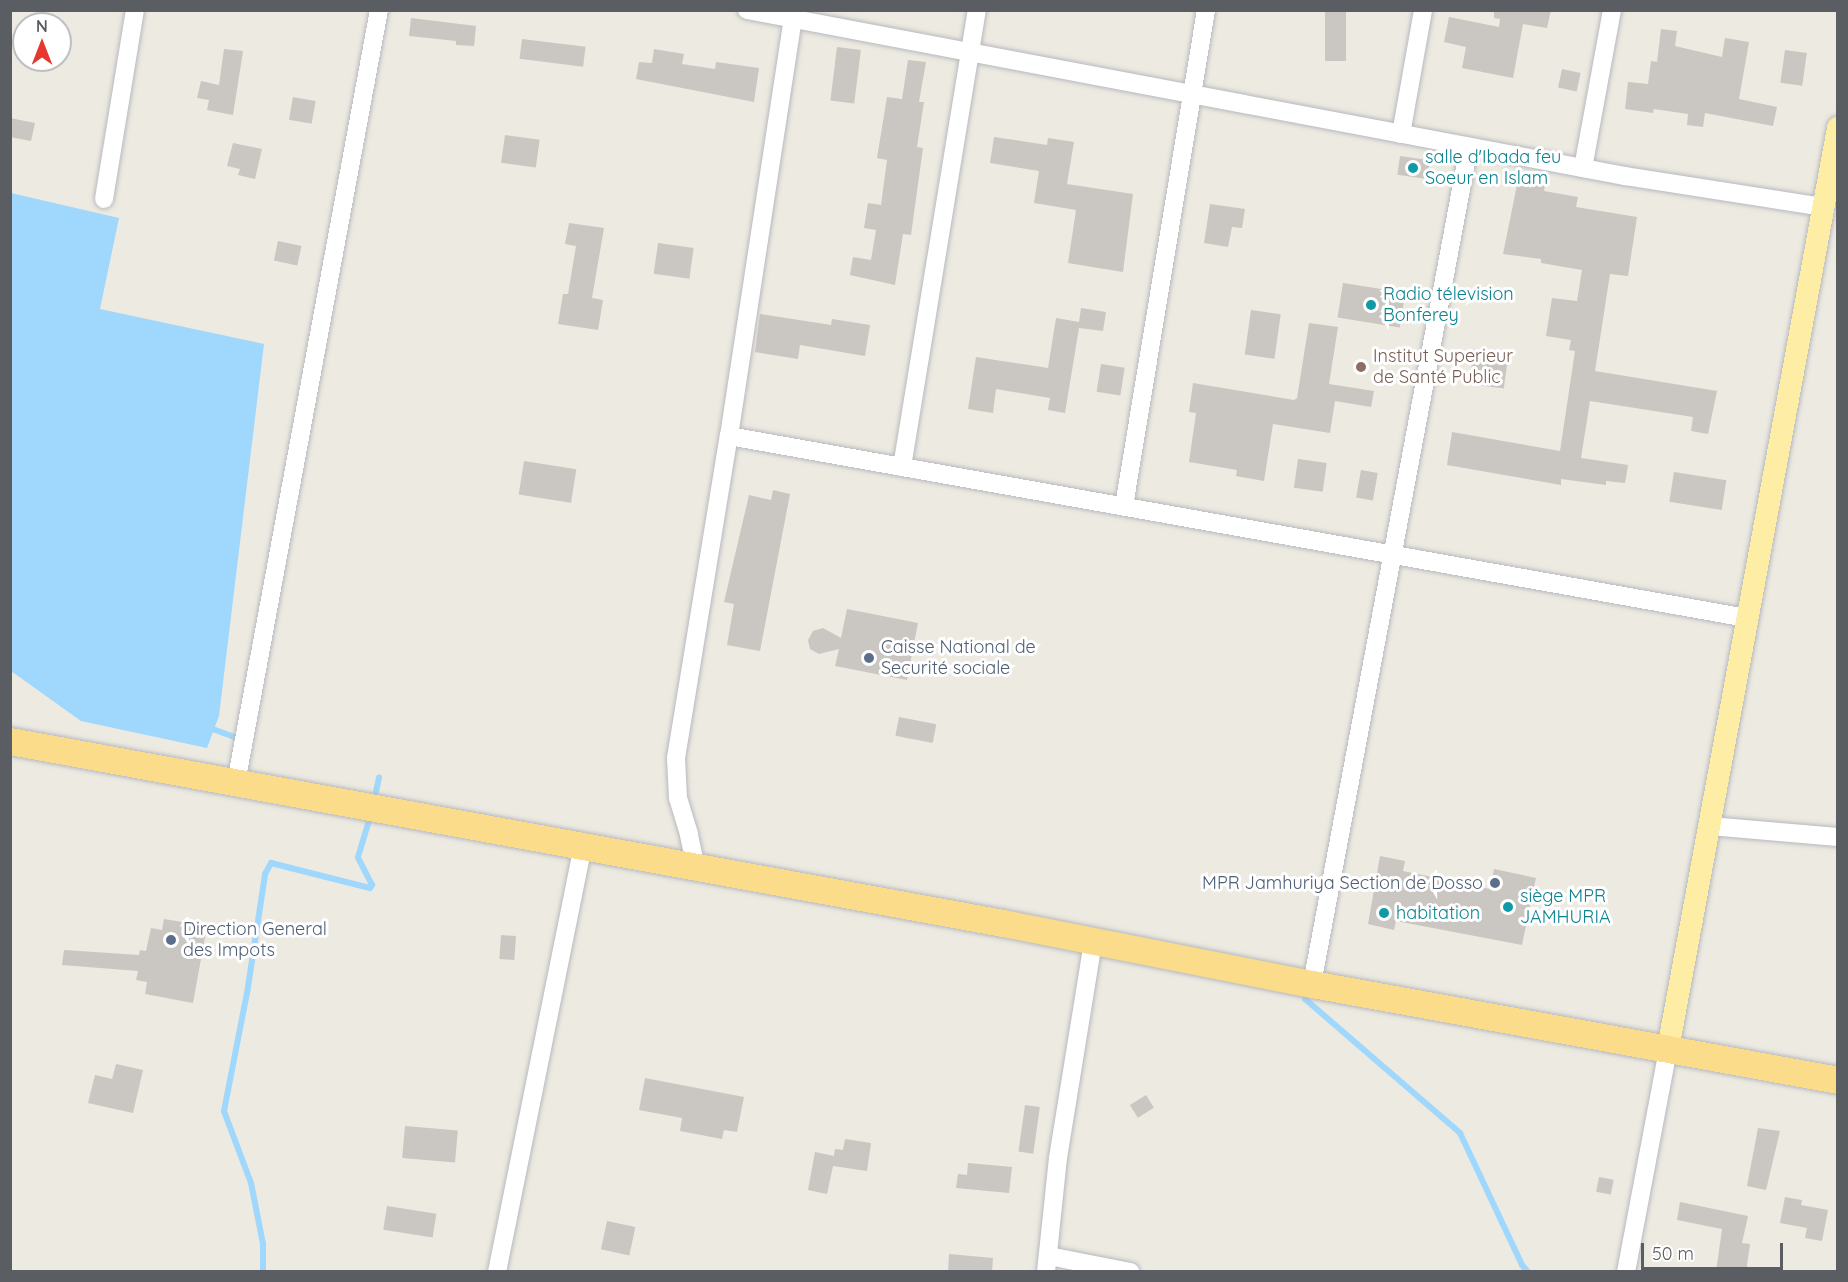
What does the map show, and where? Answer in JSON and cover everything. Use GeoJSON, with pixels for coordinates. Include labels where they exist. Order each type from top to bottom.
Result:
{"type":"FeatureCollection","features":[{"type":"Feature","properties":{"kind":"highway"},"geometry":{"type":"LineString","coordinates":[[10,741],[583,845],[1312,984],[1838,1080]]}},
{"type":"Feature","properties":{"kind":"main road"},"geometry":{"type":"LineString","coordinates":[[1668,1049],[1838,128]]}},
{"type":"Feature","properties":{"kind":"street"},"geometry":{"type":"LineString","coordinates":[[104,199],[135,10]]}},
{"type":"Feature","properties":{"kind":"street"},"geometry":{"type":"LineString","coordinates":[[236,783],[379,10]]}},
{"type":"Feature","properties":{"kind":"street"},"geometry":{"type":"LineString","coordinates":[[747,10],[1583,168],[1822,207]]}},
{"type":"Feature","properties":{"kind":"street"},"geometry":{"type":"LineString","coordinates":[[902,467],[969,52],[978,10]]}},
{"type":"Feature","properties":{"kind":"street"},"geometry":{"type":"LineString","coordinates":[[1124,506],[1206,10]]}},
{"type":"Feature","properties":{"kind":"street"},"geometry":{"type":"LineString","coordinates":[[1401,134],[1423,10]]}},
{"type":"Feature","properties":{"kind":"street"},"geometry":{"type":"LineString","coordinates":[[1583,168],[1612,10]]}},
{"type":"Feature","properties":{"kind":"street"},"geometry":{"type":"LineString","coordinates":[[696,868],[678,798],[676,758],[729,436],[793,19]]}},
{"type":"Feature","properties":{"kind":"street"},"geometry":{"type":"LineString","coordinates":[[1312,984],[1469,147]]}},
{"type":"Feature","properties":{"kind":"street"},"geometry":{"type":"LineString","coordinates":[[729,436],[1747,618]]}},
{"type":"Feature","properties":{"kind":"street"},"geometry":{"type":"LineString","coordinates":[[1710,826],[1838,837]]}},
{"type":"Feature","properties":{"kind":"street"},"geometry":{"type":"LineString","coordinates":[[497,1272],[583,845]]}},
{"type":"Feature","properties":{"kind":"street"},"geometry":{"type":"LineString","coordinates":[[1093,941],[1058,1158],[1047,1264],[1130,1272]]}},
{"type":"Feature","properties":{"kind":"street"},"geometry":{"type":"LineString","coordinates":[[1626,1272],[1668,1049]]}},
{"type":"Feature","properties":{"kind":"water"},"geometry":{"type":"Polygon","coordinates":[[[11,193],[119,218],[100,309],[264,344],[219,716],[207,748],[81,721],[11,671],[11,193]]]}},
{"type":"Feature","properties":{"kind":"building"},"geometry":{"type":"Polygon","coordinates":[[[1325,10],[1346,10],[1346,61],[1325,61],[1325,10]]]}},
{"type":"Feature","properties":{"kind":"building"},"geometry":{"type":"Polygon","coordinates":[[[1494,10],[1551,10],[1547,28],[1523,24],[1513,78],[1462,68],[1466,47],[1444,42],[1449,17],[1499,27],[1500,19],[1494,18],[1494,10]]]}},
{"type":"Feature","properties":{"kind":"building"},"geometry":{"type":"Polygon","coordinates":[[[411,18],[476,26],[474,46],[456,45],[456,41],[409,36],[411,18]]]}},
{"type":"Feature","properties":{"kind":"building"},"geometry":{"type":"Polygon","coordinates":[[[1661,29],[1677,31],[1675,46],[1722,57],[1725,38],[1749,42],[1739,99],[1777,107],[1773,126],[1705,113],[1703,127],[1687,125],[1688,114],[1654,109],[1653,113],[1625,109],[1628,82],[1648,84],[1651,61],[1657,62],[1661,29]]]}},
{"type":"Feature","properties":{"kind":"building"},"geometry":{"type":"Polygon","coordinates":[[[522,39],[586,47],[583,67],[520,59],[522,39]]]}},
{"type":"Feature","properties":{"kind":"building"},"geometry":{"type":"Polygon","coordinates":[[[837,47],[861,50],[854,104],[830,101],[837,47]]]}},
{"type":"Feature","properties":{"kind":"building"},"geometry":{"type":"Polygon","coordinates":[[[224,49],[243,51],[233,115],[207,110],[209,100],[197,98],[201,81],[219,85],[224,49]]]}},
{"type":"Feature","properties":{"kind":"building"},"geometry":{"type":"Polygon","coordinates":[[[654,49],[684,54],[682,64],[715,69],[716,62],[759,68],[754,102],[636,79],[639,62],[652,63],[654,49]]]}},
{"type":"Feature","properties":{"kind":"building"},"geometry":{"type":"Polygon","coordinates":[[[1785,50],[1807,53],[1802,86],[1780,83],[1785,50]]]}},
{"type":"Feature","properties":{"kind":"building"},"geometry":{"type":"Polygon","coordinates":[[[908,60],[926,62],[919,102],[924,102],[917,147],[923,148],[911,235],[903,234],[895,285],[850,275],[853,257],[871,260],[876,230],[864,228],[868,203],[881,205],[887,160],[877,158],[887,97],[902,99],[908,60]]]}},
{"type":"Feature","properties":{"kind":"building"},"geometry":{"type":"Polygon","coordinates":[[[1562,69],[1581,73],[1577,92],[1558,88],[1562,69]]]}},
{"type":"Feature","properties":{"kind":"building"},"geometry":{"type":"Polygon","coordinates":[[[293,97],[316,101],[312,124],[289,120],[293,97]]]}},
{"type":"Feature","properties":{"kind":"building"},"geometry":{"type":"Polygon","coordinates":[[[10,118],[35,123],[31,141],[10,137],[10,118]]]}},
{"type":"Feature","properties":{"kind":"building"},"geometry":{"type":"Polygon","coordinates":[[[505,135],[540,140],[536,168],[501,163],[505,135]]]}},
{"type":"Feature","properties":{"kind":"building"},"geometry":{"type":"Polygon","coordinates":[[[994,137],[1047,145],[1048,138],[1074,142],[1067,184],[1133,194],[1123,272],[1068,263],[1076,210],[1034,203],[1039,171],[990,163],[994,137]]]}},
{"type":"Feature","properties":{"kind":"building"},"geometry":{"type":"Polygon","coordinates":[[[233,143],[262,149],[255,179],[238,175],[240,169],[227,166],[233,143]]]}},
{"type":"Feature","properties":{"kind":"building","name":"salle d'Ibada feu Soeur en Islam"},"geometry":{"type":"Polygon","coordinates":[[[1400,156],[1430,160],[1427,179],[1397,175],[1400,156]]]}},
{"type":"Feature","properties":{"kind":"building"},"geometry":{"type":"Polygon","coordinates":[[[1518,180],[1545,184],[1544,191],[1578,197],[1576,207],[1637,217],[1628,276],[1610,274],[1595,371],[1717,391],[1708,434],[1691,431],[1693,417],[1590,401],[1581,458],[1628,465],[1625,483],[1606,481],[1606,485],[1561,479],[1561,485],[1447,465],[1452,432],[1560,451],[1575,351],[1569,350],[1571,340],[1546,336],[1552,298],[1577,301],[1582,270],[1541,263],[1541,259],[1503,254],[1518,180]]]}},
{"type":"Feature","properties":{"kind":"building"},"geometry":{"type":"Polygon","coordinates":[[[1210,204],[1245,209],[1242,228],[1232,227],[1228,247],[1204,243],[1210,204]]]}},
{"type":"Feature","properties":{"kind":"building"},"geometry":{"type":"Polygon","coordinates":[[[569,223],[604,228],[592,298],[603,300],[598,330],[558,324],[563,294],[568,294],[576,246],[565,244],[569,223]]]}},
{"type":"Feature","properties":{"kind":"building"},"geometry":{"type":"Polygon","coordinates":[[[278,241],[301,246],[297,266],[274,261],[278,241]]]}},
{"type":"Feature","properties":{"kind":"building"},"geometry":{"type":"Polygon","coordinates":[[[658,243],[694,248],[689,279],[654,274],[658,243]]]}},
{"type":"Feature","properties":{"kind":"building","name":"Radio télevision Bonferey"},"geometry":{"type":"Polygon","coordinates":[[[1343,283],[1405,293],[1400,327],[1338,318],[1343,283]]]}},
{"type":"Feature","properties":{"kind":"building"},"geometry":{"type":"Polygon","coordinates":[[[1081,308],[1106,312],[1103,331],[1079,328],[1065,413],[1048,410],[1050,398],[996,389],[993,413],[968,409],[976,357],[1048,368],[1056,318],[1079,322],[1081,308]]]}},
{"type":"Feature","properties":{"kind":"building"},"geometry":{"type":"Polygon","coordinates":[[[1251,310],[1281,314],[1274,359],[1245,355],[1251,310]]]}},
{"type":"Feature","properties":{"kind":"building"},"geometry":{"type":"Polygon","coordinates":[[[760,314],[831,325],[832,319],[870,325],[865,356],[800,345],[798,359],[755,352],[760,314]]]}},
{"type":"Feature","properties":{"kind":"building"},"geometry":{"type":"Polygon","coordinates":[[[1309,323],[1338,327],[1329,384],[1374,391],[1371,407],[1335,401],[1330,433],[1273,424],[1264,481],[1236,476],[1237,470],[1189,462],[1196,413],[1189,412],[1193,383],[1294,400],[1297,398],[1309,323]]]}},
{"type":"Feature","properties":{"kind":"building"},"geometry":{"type":"Polygon","coordinates":[[[1474,349],[1509,354],[1504,389],[1469,384],[1474,349]]]}},
{"type":"Feature","properties":{"kind":"building"},"geometry":{"type":"Polygon","coordinates":[[[1101,364],[1125,368],[1120,395],[1097,392],[1101,364]]]}},
{"type":"Feature","properties":{"kind":"building"},"geometry":{"type":"Polygon","coordinates":[[[1298,459],[1327,463],[1323,492],[1294,488],[1298,459]]]}},
{"type":"Feature","properties":{"kind":"building"},"geometry":{"type":"Polygon","coordinates":[[[524,461],[576,469],[571,503],[519,495],[524,461]]]}},
{"type":"Feature","properties":{"kind":"building"},"geometry":{"type":"Polygon","coordinates":[[[1361,470],[1378,473],[1373,501],[1356,498],[1361,470]]]}},
{"type":"Feature","properties":{"kind":"building"},"geometry":{"type":"Polygon","coordinates":[[[1674,472],[1726,480],[1722,510],[1669,502],[1674,472]]]}},
{"type":"Feature","properties":{"kind":"building"},"geometry":{"type":"Polygon","coordinates":[[[773,490],[790,494],[760,651],[727,645],[734,604],[724,602],[749,495],[771,500],[773,490]]]}},
{"type":"Feature","properties":{"kind":"building"},"geometry":{"type":"Polygon","coordinates":[[[847,609],[918,623],[907,680],[835,666],[839,649],[819,654],[810,649],[808,640],[813,631],[823,628],[841,638],[847,609]]]}},
{"type":"Feature","properties":{"kind":"building"},"geometry":{"type":"Polygon","coordinates":[[[899,717],[936,724],[933,743],[895,736],[899,717]]]}},
{"type":"Feature","properties":{"kind":"building"},"geometry":{"type":"Polygon","coordinates":[[[1380,856],[1405,861],[1403,871],[1490,889],[1494,869],[1536,878],[1522,945],[1396,921],[1394,930],[1368,924],[1380,856]]]}},
{"type":"Feature","properties":{"kind":"building"},"geometry":{"type":"Polygon","coordinates":[[[164,919],[207,926],[193,1003],[145,994],[147,982],[136,980],[138,971],[62,965],[64,950],[139,955],[140,950],[146,951],[151,928],[162,930],[164,919]]]}},
{"type":"Feature","properties":{"kind":"building"},"geometry":{"type":"Polygon","coordinates":[[[501,935],[516,936],[514,960],[499,959],[501,935]]]}},
{"type":"Feature","properties":{"kind":"building"},"geometry":{"type":"Polygon","coordinates":[[[116,1064],[143,1070],[133,1113],[88,1103],[95,1075],[112,1079],[116,1064]]]}},
{"type":"Feature","properties":{"kind":"building"},"geometry":{"type":"Polygon","coordinates":[[[645,1078],[744,1097],[737,1132],[724,1130],[722,1139],[680,1131],[682,1118],[639,1110],[645,1078]]]}},
{"type":"Feature","properties":{"kind":"building"},"geometry":{"type":"Polygon","coordinates":[[[1146,1095],[1154,1108],[1138,1118],[1130,1105],[1146,1095]]]}},
{"type":"Feature","properties":{"kind":"building"},"geometry":{"type":"Polygon","coordinates":[[[1025,1105],[1040,1107],[1033,1154],[1018,1152],[1025,1105]]]}},
{"type":"Feature","properties":{"kind":"building"},"geometry":{"type":"Polygon","coordinates":[[[405,1126],[458,1131],[455,1162],[402,1158],[405,1126]]]}},
{"type":"Feature","properties":{"kind":"building"},"geometry":{"type":"Polygon","coordinates":[[[1758,1128],[1780,1131],[1766,1190],[1747,1186],[1758,1128]]]}},
{"type":"Feature","properties":{"kind":"building"},"geometry":{"type":"Polygon","coordinates":[[[845,1139],[871,1143],[867,1171],[833,1166],[827,1194],[808,1190],[815,1152],[834,1156],[835,1149],[843,1150],[845,1139]]]}},
{"type":"Feature","properties":{"kind":"building"},"geometry":{"type":"Polygon","coordinates":[[[968,1163],[1012,1167],[1009,1193],[956,1188],[958,1174],[967,1175],[968,1163]]]}},
{"type":"Feature","properties":{"kind":"building"},"geometry":{"type":"Polygon","coordinates":[[[1599,1177],[1614,1180],[1611,1195],[1596,1192],[1599,1177]]]}},
{"type":"Feature","properties":{"kind":"building"},"geometry":{"type":"Polygon","coordinates":[[[1785,1197],[1802,1200],[1801,1205],[1828,1210],[1822,1241],[1805,1238],[1807,1228],[1780,1223],[1785,1197]]]}},
{"type":"Feature","properties":{"kind":"building"},"geometry":{"type":"Polygon","coordinates":[[[1680,1202],[1748,1216],[1742,1243],[1750,1244],[1746,1272],[1716,1272],[1722,1229],[1677,1220],[1680,1202]]]}},
{"type":"Feature","properties":{"kind":"building"},"geometry":{"type":"Polygon","coordinates":[[[387,1206],[436,1214],[433,1238],[383,1230],[387,1206]]]}},
{"type":"Feature","properties":{"kind":"building"},"geometry":{"type":"Polygon","coordinates":[[[607,1221],[635,1227],[629,1255],[601,1249],[607,1221]]]}},
{"type":"Feature","properties":{"kind":"building"},"geometry":{"type":"Polygon","coordinates":[[[949,1254],[993,1258],[992,1272],[948,1272],[949,1254]]]}},
{"type":"Feature","properties":{"kind":"waterway"},"geometry":{"type":"LineString","coordinates":[[207,727],[243,740]]}},
{"type":"Feature","properties":{"kind":"waterway"},"geometry":{"type":"LineString","coordinates":[[374,801],[379,778]]}},
{"type":"Feature","properties":{"kind":"waterway"},"geometry":{"type":"LineString","coordinates":[[263,1272],[263,1244],[251,1183],[224,1111],[248,987],[265,874],[271,863],[370,888],[372,885],[358,857],[371,814]]}},
{"type":"Feature","properties":{"kind":"waterway"},"geometry":{"type":"LineString","coordinates":[[1305,999],[1460,1133],[1522,1265],[1528,1272]]}},
{"type":"Feature","properties":{"kind":"place","name":"salle d'Ibada feu Soeur en Islam"},"geometry":{"type":"Point","coordinates":[1413,168]}},
{"type":"Feature","properties":{"kind":"place","name":"Radio télevision Bonferey"},"geometry":{"type":"Point","coordinates":[1371,305]}},
{"type":"Feature","properties":{"kind":"place","name":"Institut Superieur de Santé Public"},"geometry":{"type":"Point","coordinates":[1361,367]}},
{"type":"Feature","properties":{"kind":"place","name":"Caisse National de Securité sociale"},"geometry":{"type":"Point","coordinates":[869,658]}},
{"type":"Feature","properties":{"kind":"place","name":"MPR Jamhuriya Section de Dosso"},"geometry":{"type":"Point","coordinates":[1495,883]}},
{"type":"Feature","properties":{"kind":"place","name":"siège MPR JAMHURIA"},"geometry":{"type":"Point","coordinates":[1508,907]}},
{"type":"Feature","properties":{"kind":"place","name":"habitation"},"geometry":{"type":"Point","coordinates":[1384,913]}},
{"type":"Feature","properties":{"kind":"place","name":"Direction General des Impots"},"geometry":{"type":"Point","coordinates":[171,940]}}]}
